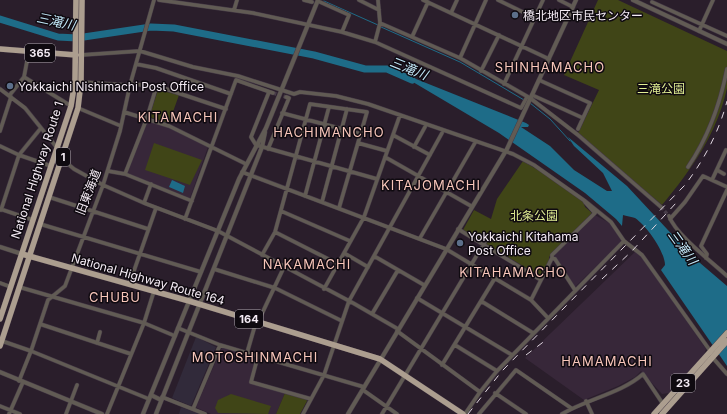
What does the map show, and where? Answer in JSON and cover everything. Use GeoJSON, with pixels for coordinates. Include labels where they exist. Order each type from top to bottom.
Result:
{"type":"FeatureCollection","features":[{"type":"Feature","properties":{"kind":"highway","name":"National Highway Route 1"},"geometry":{"type":"LineString","coordinates":[[1,344],[78,108],[81,82],[78,55],[79,3]]}},
{"type":"Feature","properties":{"kind":"highway","name":"365"},"geometry":{"type":"LineString","coordinates":[[0,49],[78,55]]}},
{"type":"Feature","properties":{"kind":"highway","name":"National Highway Route 1"},"geometry":{"type":"LineString","coordinates":[[0,319],[58,149],[71,106],[78,55]]}},
{"type":"Feature","properties":{"kind":"highway","name":"National Highway Route 164"},"geometry":{"type":"LineString","coordinates":[[22,254],[189,301],[380,359],[464,414]]}},
{"type":"Feature","properties":{"kind":"highway","name":"23"},"geometry":{"type":"LineString","coordinates":[[665,413],[713,354],[727,333]]}},
{"type":"Feature","properties":{"kind":"highway","name":"23"},"geometry":{"type":"LineString","coordinates":[[654,414],[727,341]]}},
{"type":"Feature","properties":{"kind":"street","name":"旧東海道"},"geometry":{"type":"LineString","coordinates":[[9,412],[48,300],[59,292],[64,286],[91,212],[108,171],[154,0]]}},
{"type":"Feature","properties":{"kind":"street"},"geometry":{"type":"LineString","coordinates":[[159,0],[177,1],[234,10],[342,32],[375,42],[521,108],[539,80],[576,0]]}},
{"type":"Feature","properties":{"kind":"street"},"geometry":{"type":"LineString","coordinates":[[198,0],[198,5]]}},
{"type":"Feature","properties":{"kind":"street"},"geometry":{"type":"LineString","coordinates":[[234,10],[237,0]]}},
{"type":"Feature","properties":{"kind":"street"},"geometry":{"type":"LineString","coordinates":[[304,0],[312,2]]}},
{"type":"Feature","properties":{"kind":"street"},"geometry":{"type":"LineString","coordinates":[[359,0],[379,10]]}},
{"type":"Feature","properties":{"kind":"street"},"geometry":{"type":"LineString","coordinates":[[375,42],[380,25],[378,0]]}},
{"type":"Feature","properties":{"kind":"street"},"geometry":{"type":"LineString","coordinates":[[423,0],[549,59]]}},
{"type":"Feature","properties":{"kind":"street"},"geometry":{"type":"LineString","coordinates":[[451,13],[457,0]]}},
{"type":"Feature","properties":{"kind":"street"},"geometry":{"type":"LineString","coordinates":[[460,58],[486,0]]}},
{"type":"Feature","properties":{"kind":"street"},"geometry":{"type":"LineString","coordinates":[[498,0],[535,18]]}},
{"type":"Feature","properties":{"kind":"street"},"geometry":{"type":"LineString","coordinates":[[504,84],[543,0]]}},
{"type":"Feature","properties":{"kind":"street"},"geometry":{"type":"LineString","coordinates":[[559,0],[573,7]]}},
{"type":"Feature","properties":{"kind":"street"},"geometry":{"type":"LineString","coordinates":[[632,0],[727,44]]}},
{"type":"Feature","properties":{"kind":"street"},"geometry":{"type":"LineString","coordinates":[[699,31],[713,0]]}},
{"type":"Feature","properties":{"kind":"street"},"geometry":{"type":"LineString","coordinates":[[144,414],[242,172],[266,128],[308,24],[319,1],[349,15],[342,32]]}},
{"type":"Feature","properties":{"kind":"street"},"geometry":{"type":"LineString","coordinates":[[649,8],[652,1],[727,36]]}},
{"type":"Feature","properties":{"kind":"street"},"geometry":{"type":"LineString","coordinates":[[412,37],[428,2]]}},
{"type":"Feature","properties":{"kind":"street"},"geometry":{"type":"LineString","coordinates":[[380,25],[460,58],[529,97],[583,118]]}},
{"type":"Feature","properties":{"kind":"street"},"geometry":{"type":"LineString","coordinates":[[481,71],[499,35]]}},
{"type":"Feature","properties":{"kind":"street"},"geometry":{"type":"LineString","coordinates":[[78,55],[140,50],[193,67],[238,76],[282,88],[294,94],[300,92],[345,98],[368,104],[506,150],[534,165],[585,201],[611,222],[624,241],[642,255],[727,374]]}},
{"type":"Feature","properties":{"kind":"street"},"geometry":{"type":"LineString","coordinates":[[0,131],[10,96],[24,77],[28,56]]}},
{"type":"Feature","properties":{"kind":"street"},"geometry":{"type":"LineString","coordinates":[[136,64],[156,68],[231,94]]}},
{"type":"Feature","properties":{"kind":"street"},"geometry":{"type":"LineString","coordinates":[[688,167],[702,147],[712,125],[719,104],[727,69]]}},
{"type":"Feature","properties":{"kind":"street"},"geometry":{"type":"LineString","coordinates":[[24,77],[71,106]]}},
{"type":"Feature","properties":{"kind":"street"},"geometry":{"type":"LineString","coordinates":[[185,219],[236,80],[271,93],[251,137],[256,145],[378,179]]}},
{"type":"Feature","properties":{"kind":"street"},"geometry":{"type":"LineString","coordinates":[[539,80],[590,103],[578,129]]}},
{"type":"Feature","properties":{"kind":"street"},"geometry":{"type":"LineString","coordinates":[[81,82],[156,88],[196,98],[226,109]]}},
{"type":"Feature","properties":{"kind":"street"},"geometry":{"type":"LineString","coordinates":[[125,174],[147,118],[156,88]]}},
{"type":"Feature","properties":{"kind":"street"},"geometry":{"type":"LineString","coordinates":[[0,90],[25,108],[58,149],[62,159],[74,169],[103,185],[144,203],[218,231],[349,301],[398,330],[420,349],[480,392]]}},
{"type":"Feature","properties":{"kind":"street"},"geometry":{"type":"LineString","coordinates":[[268,149],[289,98],[286,97]]}},
{"type":"Feature","properties":{"kind":"street"},"geometry":{"type":"LineString","coordinates":[[348,414],[471,206],[506,150],[529,97]]}},
{"type":"Feature","properties":{"kind":"street"},"geometry":{"type":"LineString","coordinates":[[529,97],[578,135],[661,207]]}},
{"type":"Feature","properties":{"kind":"street"},"geometry":{"type":"LineString","coordinates":[[262,255],[275,232],[310,104],[367,112],[340,208]]}},
{"type":"Feature","properties":{"kind":"street"},"geometry":{"type":"LineString","coordinates":[[305,196],[329,107]]}},
{"type":"Feature","properties":{"kind":"street"},"geometry":{"type":"LineString","coordinates":[[78,108],[121,126]]}},
{"type":"Feature","properties":{"kind":"street"},"geometry":{"type":"LineString","coordinates":[[322,202],[347,109]]}},
{"type":"Feature","properties":{"kind":"street"},"geometry":{"type":"LineString","coordinates":[[124,112],[169,126],[246,164]]}},
{"type":"Feature","properties":{"kind":"street"},"geometry":{"type":"LineString","coordinates":[[282,113],[361,134]]}},
{"type":"Feature","properties":{"kind":"street"},"geometry":{"type":"LineString","coordinates":[[324,289],[364,217],[400,115]]}},
{"type":"Feature","properties":{"kind":"street"},"geometry":{"type":"LineString","coordinates":[[414,147],[425,127]]}},
{"type":"Feature","properties":{"kind":"street"},"geometry":{"type":"LineString","coordinates":[[33,220],[1,210],[19,155],[41,128]]}},
{"type":"Feature","properties":{"kind":"street"},"geometry":{"type":"LineString","coordinates":[[156,414],[262,147],[266,128]]}},
{"type":"Feature","properties":{"kind":"street"},"geometry":{"type":"LineString","coordinates":[[303,414],[324,375],[333,344],[349,301],[442,133]]}},
{"type":"Feature","properties":{"kind":"street"},"geometry":{"type":"LineString","coordinates":[[393,136],[430,155]]}},
{"type":"Feature","properties":{"kind":"street"},"geometry":{"type":"LineString","coordinates":[[420,238],[476,141]]}},
{"type":"Feature","properties":{"kind":"street"},"geometry":{"type":"LineString","coordinates":[[358,143],[388,151]]}},
{"type":"Feature","properties":{"kind":"street"},"geometry":{"type":"LineString","coordinates":[[0,146],[19,155],[51,166]]}},
{"type":"Feature","properties":{"kind":"street"},"geometry":{"type":"LineString","coordinates":[[712,180],[726,150]]}},
{"type":"Feature","properties":{"kind":"street"},"geometry":{"type":"LineString","coordinates":[[385,157],[471,206]]}},
{"type":"Feature","properties":{"kind":"street"},"geometry":{"type":"LineString","coordinates":[[717,170],[724,174]]}},
{"type":"Feature","properties":{"kind":"street"},"geometry":{"type":"LineString","coordinates":[[108,171],[125,174],[192,201]]}},
{"type":"Feature","properties":{"kind":"street"},"geometry":{"type":"LineString","coordinates":[[242,172],[446,249],[531,300],[548,318]]}},
{"type":"Feature","properties":{"kind":"street"},"geometry":{"type":"LineString","coordinates":[[727,187],[703,176],[685,202],[670,218],[695,248],[727,276]]}},
{"type":"Feature","properties":{"kind":"street"},"geometry":{"type":"LineString","coordinates":[[144,203],[151,184]]}},
{"type":"Feature","properties":{"kind":"street"},"geometry":{"type":"LineString","coordinates":[[706,258],[707,254],[701,246],[727,190]]}},
{"type":"Feature","properties":{"kind":"street"},"geometry":{"type":"LineString","coordinates":[[49,197],[91,212],[148,229]]}},
{"type":"Feature","properties":{"kind":"street"},"geometry":{"type":"LineString","coordinates":[[531,300],[552,258],[552,255],[594,213],[585,201]]}},
{"type":"Feature","properties":{"kind":"street"},"geometry":{"type":"LineString","coordinates":[[129,285],[156,208]]}},
{"type":"Feature","properties":{"kind":"street"},"geometry":{"type":"LineString","coordinates":[[281,211],[350,241]]}},
{"type":"Feature","properties":{"kind":"street"},"geometry":{"type":"LineString","coordinates":[[40,224],[201,272]]}},
{"type":"Feature","properties":{"kind":"street"},"geometry":{"type":"LineString","coordinates":[[458,229],[541,280]]}},
{"type":"Feature","properties":{"kind":"street"},"geometry":{"type":"LineString","coordinates":[[275,232],[338,264]]}},
{"type":"Feature","properties":{"kind":"street"},"geometry":{"type":"LineString","coordinates":[[382,414],[486,240]]}},
{"type":"Feature","properties":{"kind":"street"},"geometry":{"type":"LineString","coordinates":[[464,414],[497,371],[624,241]]}},
{"type":"Feature","properties":{"kind":"street"},"geometry":{"type":"LineString","coordinates":[[0,247],[22,254]]}},
{"type":"Feature","properties":{"kind":"street"},"geometry":{"type":"LineString","coordinates":[[344,253],[368,267]]}},
{"type":"Feature","properties":{"kind":"street"},"geometry":{"type":"LineString","coordinates":[[374,256],[424,285]]}},
{"type":"Feature","properties":{"kind":"street"},"geometry":{"type":"LineString","coordinates":[[552,258],[555,259],[575,290]]}},
{"type":"Feature","properties":{"kind":"street"},"geometry":{"type":"LineString","coordinates":[[247,353],[257,322],[284,267]]}},
{"type":"Feature","properties":{"kind":"street"},"geometry":{"type":"LineString","coordinates":[[214,269],[275,288],[342,321]]}},
{"type":"Feature","properties":{"kind":"street"},"geometry":{"type":"LineString","coordinates":[[372,314],[398,270]]}},
{"type":"Feature","properties":{"kind":"street"},"geometry":{"type":"LineString","coordinates":[[442,365],[495,278]]}},
{"type":"Feature","properties":{"kind":"street"},"geometry":{"type":"LineString","coordinates":[[0,283],[11,287]]}},
{"type":"Feature","properties":{"kind":"street"},"geometry":{"type":"LineString","coordinates":[[19,287],[144,323],[175,336]]}},
{"type":"Feature","properties":{"kind":"street"},"geometry":{"type":"LineString","coordinates":[[107,414],[144,323],[154,291]]}},
{"type":"Feature","properties":{"kind":"street"},"geometry":{"type":"LineString","coordinates":[[417,298],[512,355]]}},
{"type":"Feature","properties":{"kind":"street"},"geometry":{"type":"LineString","coordinates":[[481,301],[533,333]]}},
{"type":"Feature","properties":{"kind":"street"},"geometry":{"type":"LineString","coordinates":[[40,324],[131,354]]}},
{"type":"Feature","properties":{"kind":"street"},"geometry":{"type":"LineString","coordinates":[[178,328],[247,353],[363,388],[397,414]]}},
{"type":"Feature","properties":{"kind":"street"},"geometry":{"type":"LineString","coordinates":[[97,343],[100,332]]}},
{"type":"Feature","properties":{"kind":"street"},"geometry":{"type":"LineString","coordinates":[[1,344],[31,351],[118,387],[150,397],[162,398],[205,414]]}},
{"type":"Feature","properties":{"kind":"street"},"geometry":{"type":"LineString","coordinates":[[193,409],[220,344]]}},
{"type":"Feature","properties":{"kind":"street"},"geometry":{"type":"LineString","coordinates":[[454,345],[497,371]]}},
{"type":"Feature","properties":{"kind":"street"},"geometry":{"type":"LineString","coordinates":[[258,356],[251,382],[311,399]]}},
{"type":"Feature","properties":{"kind":"street"},"geometry":{"type":"LineString","coordinates":[[479,414],[495,393],[516,370],[571,408]]}},
{"type":"Feature","properties":{"kind":"street"},"geometry":{"type":"LineString","coordinates":[[0,372],[102,414]]}},
{"type":"Feature","properties":{"kind":"street"},"geometry":{"type":"LineString","coordinates":[[562,414],[586,401],[635,381],[643,374],[663,404],[665,413]]}},
{"type":"Feature","properties":{"kind":"street"},"geometry":{"type":"LineString","coordinates":[[66,414],[77,385]]}},
{"type":"Feature","properties":{"kind":"street"},"geometry":{"type":"LineString","coordinates":[[495,393],[526,414]]}},
{"type":"Feature","properties":{"kind":"street"},"geometry":{"type":"LineString","coordinates":[[586,401],[592,414]]}},
{"type":"Feature","properties":{"kind":"street"},"geometry":{"type":"LineString","coordinates":[[0,406],[9,412],[20,414]]}},
{"type":"Feature","properties":{"kind":"shaded area"},"geometry":{"type":"Polygon","coordinates":[[[148,120],[168,127],[208,147],[190,198],[127,174],[148,120]]]}},
{"type":"Feature","properties":{"kind":"shaded area"},"geometry":{"type":"Polygon","coordinates":[[[595,215],[611,224],[623,240],[575,287],[554,255],[595,215]]]}},
{"type":"Feature","properties":{"kind":"shaded area"},"geometry":{"type":"Polygon","coordinates":[[[636,251],[641,255],[706,349],[704,355],[669,393],[662,394],[641,371],[635,377],[618,386],[584,400],[525,358],[636,251]]]}},
{"type":"Feature","properties":{"kind":"shaded area"},"geometry":{"type":"Polygon","coordinates":[[[196,337],[216,347],[191,406],[172,398],[196,337]]]}},
{"type":"Feature","properties":{"kind":"shaded area"},"geometry":{"type":"Polygon","coordinates":[[[222,347],[256,358],[249,383],[285,393],[276,414],[211,414],[196,407],[222,347]]]}},
{"type":"Feature","properties":{"kind":"shaded area"},"geometry":{"type":"Polygon","coordinates":[[[181,407],[199,414],[179,414],[181,407]]]}},
{"type":"Feature","properties":{"kind":"green space","name":"三滝公園"},"geometry":{"type":"Polygon","coordinates":[[[598,0],[618,0],[727,51],[727,88],[717,121],[693,165],[662,205],[578,133],[599,90],[564,75],[598,0]]]}},
{"type":"Feature","properties":{"kind":"green space"},"geometry":{"type":"Polygon","coordinates":[[[158,90],[179,95],[169,123],[149,117],[158,90]]]}},
{"type":"Feature","properties":{"kind":"green space"},"geometry":{"type":"Polygon","coordinates":[[[154,143],[202,160],[190,185],[145,170],[154,143]]]}},
{"type":"Feature","properties":{"kind":"green space","name":"北条公園"},"geometry":{"type":"Polygon","coordinates":[[[523,161],[548,176],[583,201],[585,207],[592,213],[549,257],[549,262],[541,277],[463,230],[474,210],[491,219],[497,199],[523,161]]]}},
{"type":"Feature","properties":{"kind":"green space"},"geometry":{"type":"Polygon","coordinates":[[[285,393],[306,399],[307,401],[300,414],[276,414],[285,393]]]}},
{"type":"Feature","properties":{"kind":"green space"},"geometry":{"type":"Polygon","coordinates":[[[231,394],[271,406],[268,414],[218,413],[215,408],[218,400],[231,394]]]}},
{"type":"Feature","properties":{"kind":"water"},"geometry":{"type":"Polygon","coordinates":[[[391,69],[526,123],[529,125],[528,127],[521,127],[550,146],[574,170],[607,191],[612,191],[603,173],[574,146],[568,137],[627,186],[693,257],[727,286],[727,366],[661,270],[665,265],[662,253],[640,222],[635,218],[623,215],[622,226],[616,219],[585,193],[499,133],[391,69]]]}},
{"type":"Feature","properties":{"kind":"water"},"geometry":{"type":"Polygon","coordinates":[[[172,180],[185,186],[183,193],[169,187],[172,180]]]}},
{"type":"Feature","properties":{"kind":"waterway"},"geometry":{"type":"LineString","coordinates":[[324,1],[378,25]]}},
{"type":"Feature","properties":{"kind":"waterway","name":"三滝川"},"geometry":{"type":"LineString","coordinates":[[0,19],[58,37],[77,38],[151,27],[174,28],[314,55],[365,69],[387,69],[412,80]]}},
{"type":"Feature","properties":{"kind":"waterway"},"geometry":{"type":"LineString","coordinates":[[381,27],[460,62],[524,100]]}},
{"type":"Feature","properties":{"kind":"waterway"},"geometry":{"type":"LineString","coordinates":[[530,103],[550,119],[570,141]]}},
{"type":"Feature","properties":{"kind":"tunnel"},"geometry":{"type":"LineString","coordinates":[[273,93],[286,97]]}},
{"type":"Feature","properties":{"kind":"tunnel"},"geometry":{"type":"LineString","coordinates":[[661,207],[669,216]]}},
{"type":"Feature","properties":{"kind":"railway"},"geometry":{"type":"LineString","coordinates":[[468,414],[502,371],[685,185],[710,145],[720,124],[727,101]]}},
{"type":"Feature","properties":{"kind":"railway"},"geometry":{"type":"LineString","coordinates":[[602,279],[632,251],[676,203]]}},
{"type":"Feature","properties":{"kind":"railway"},"geometry":{"type":"LineString","coordinates":[[526,355],[546,340]]}},
{"type":"Feature","properties":{"kind":"place","name":"橋北地区市民センター"},"geometry":{"type":"Point","coordinates":[515,15]}},
{"type":"Feature","properties":{"kind":"place","name":"Yokkaichi Nishimachi Post Office"},"geometry":{"type":"Point","coordinates":[10,86]}},
{"type":"Feature","properties":{"kind":"place","name":"Yokkaichi Kitahama Post Office"},"geometry":{"type":"Point","coordinates":[460,243]}},
{"type":"Feature","properties":{"kind":"district","name":"SHINHAMACHO"},"geometry":{"type":"Point","coordinates":[550,67]}},
{"type":"Feature","properties":{"kind":"district","name":"KITAMACHI"},"geometry":{"type":"Point","coordinates":[178,117]}},
{"type":"Feature","properties":{"kind":"district","name":"HACHIMANCHO"},"geometry":{"type":"Point","coordinates":[329,132]}},
{"type":"Feature","properties":{"kind":"district","name":"KITAJOMACHI"},"geometry":{"type":"Point","coordinates":[431,185]}},
{"type":"Feature","properties":{"kind":"district","name":"NAKAMACHI"},"geometry":{"type":"Point","coordinates":[307,264]}},
{"type":"Feature","properties":{"kind":"district","name":"KITAHAMACHO"},"geometry":{"type":"Point","coordinates":[513,272]}},
{"type":"Feature","properties":{"kind":"district","name":"CHUBU"},"geometry":{"type":"Point","coordinates":[115,297]}},
{"type":"Feature","properties":{"kind":"district","name":"MOTOSHINMACHI"},"geometry":{"type":"Point","coordinates":[255,357]}},
{"type":"Feature","properties":{"kind":"district","name":"HAMAMACHI"},"geometry":{"type":"Point","coordinates":[607,361]}}]}
